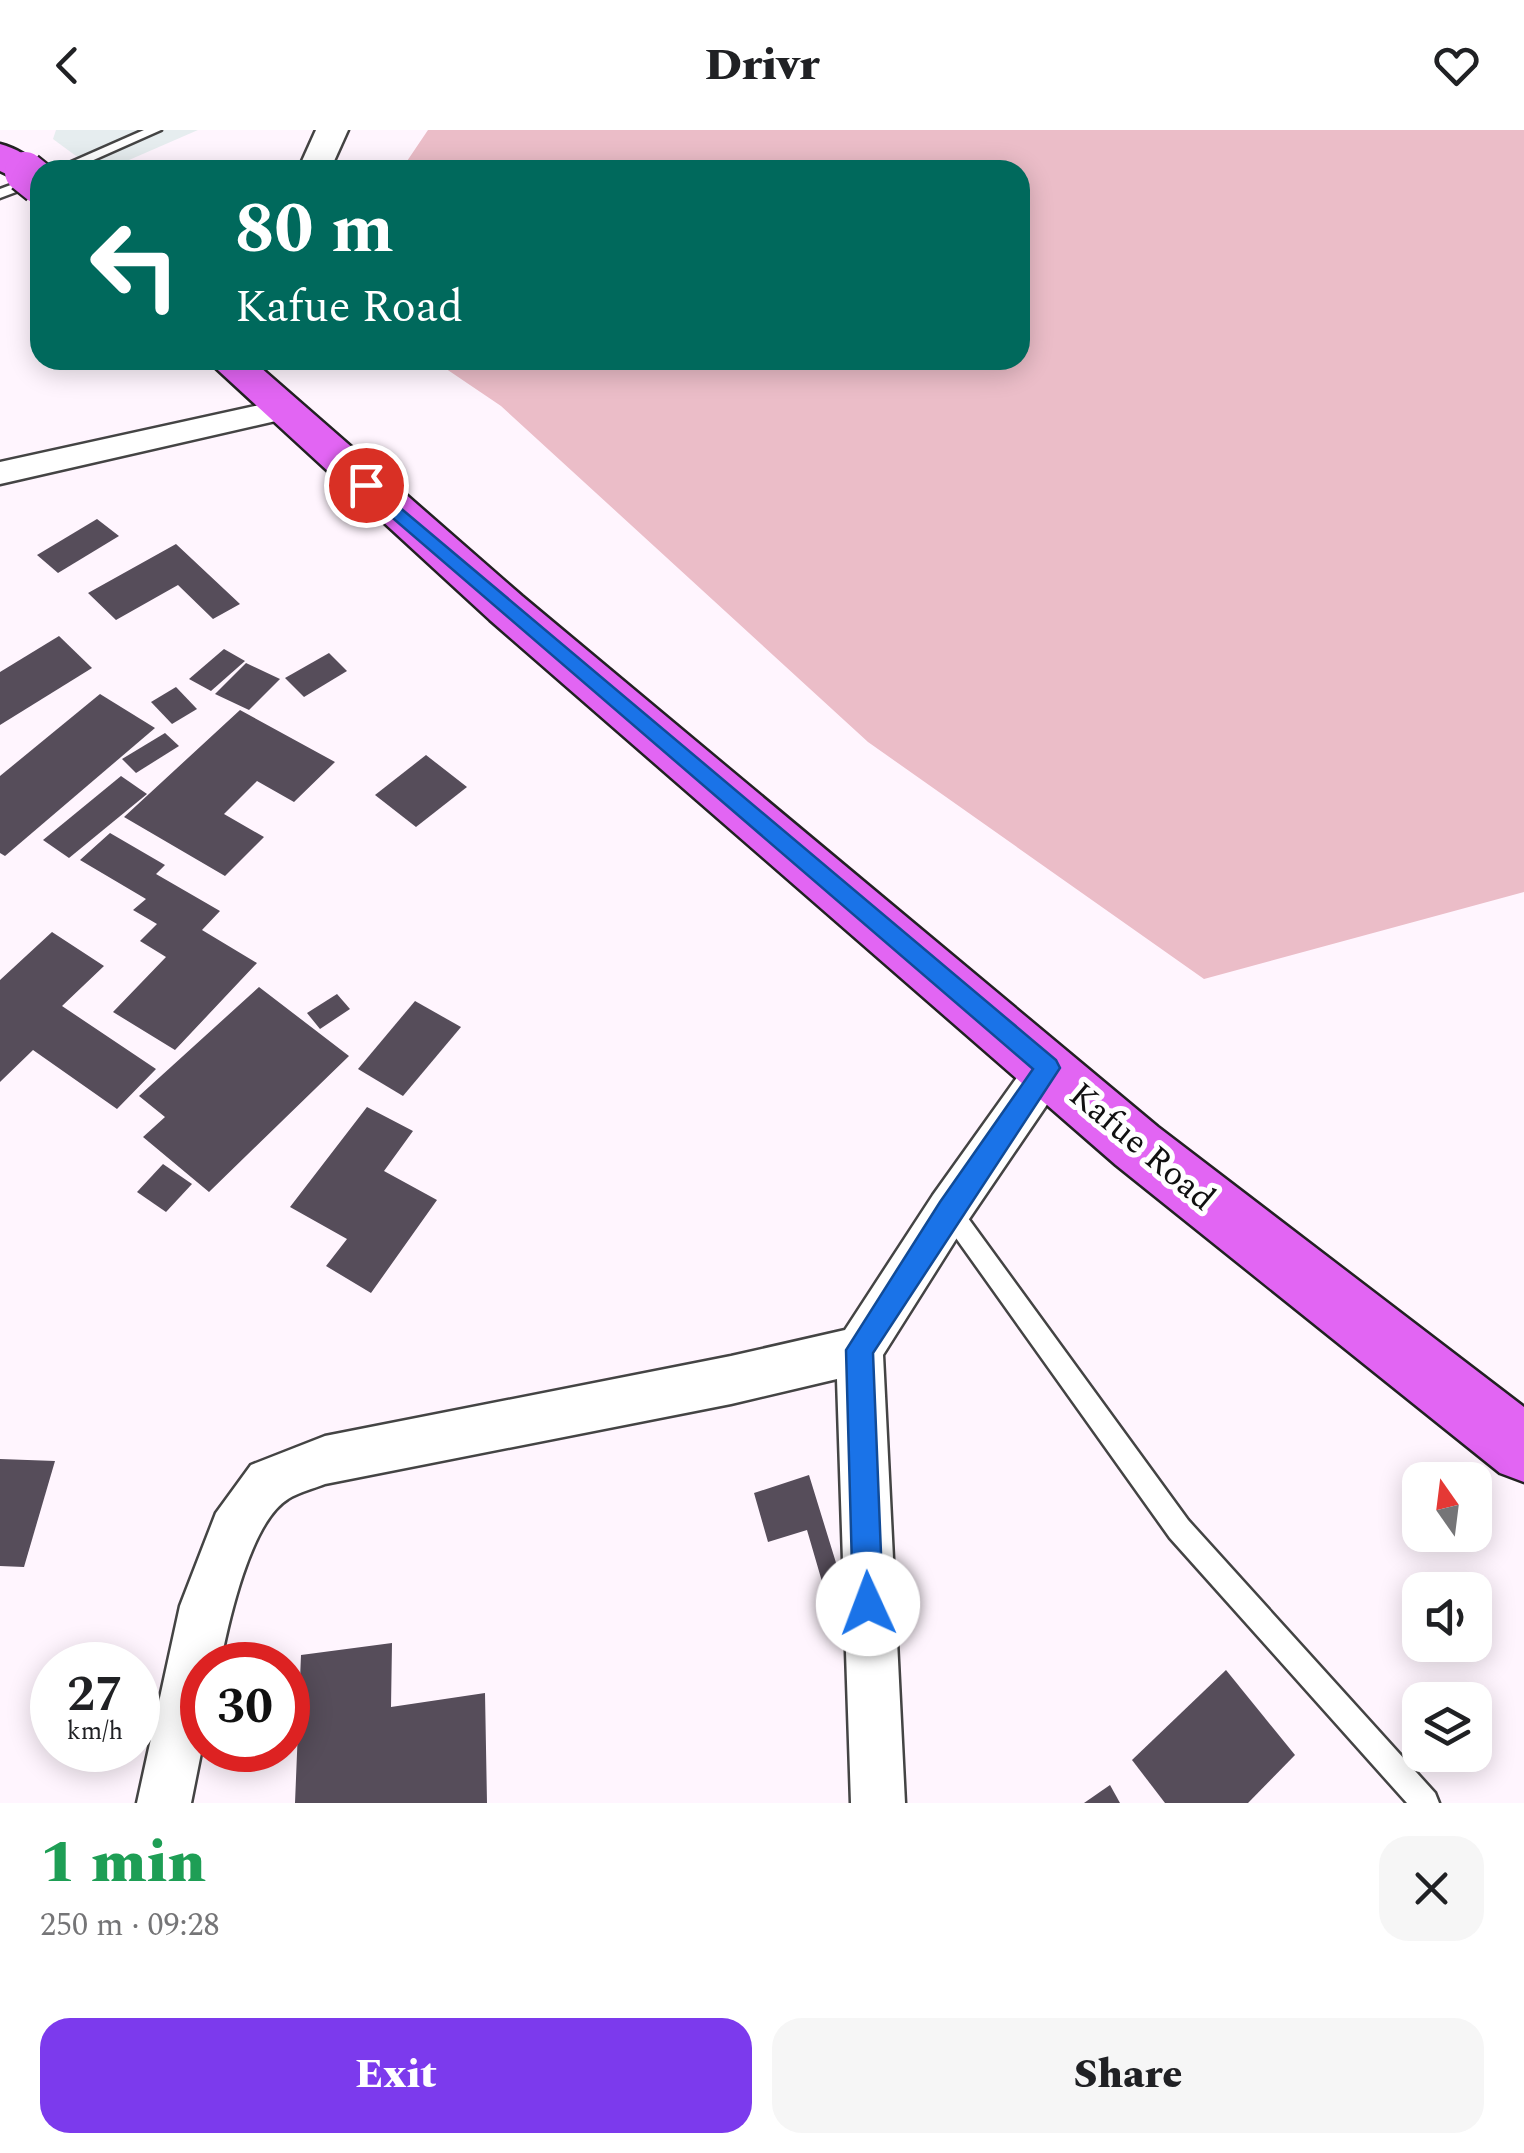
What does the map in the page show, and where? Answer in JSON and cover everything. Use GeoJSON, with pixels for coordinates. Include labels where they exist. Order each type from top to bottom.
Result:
{"type":"FeatureCollection","features":[{"type":"Feature","properties":{"kind":"highway","name":"Kafue Road"},"geometry":{"type":"LineString","coordinates":[[238,370],[506,608],[1138,1146],[1524,1449]]}},
{"type":"Feature","properties":{"kind":"street"},"geometry":{"type":"LineString","coordinates":[[318,160],[332,130]]}},
{"type":"Feature","properties":{"kind":"street"},"geometry":{"type":"LineString","coordinates":[[0,473],[282,410]]}},
{"type":"Feature","properties":{"kind":"street"},"geometry":{"type":"LineString","coordinates":[[878,1803],[859,1350],[949,1210],[1048,1068]]}},
{"type":"Feature","properties":{"kind":"street"},"geometry":{"type":"LineString","coordinates":[[164,1803],[206,1606],[234,1531],[268,1482],[324,1460],[731,1380],[859,1350]]}},
{"type":"Feature","properties":{"kind":"lane"},"geometry":{"type":"LineString","coordinates":[[72,160],[155,130]]}},
{"type":"Feature","properties":{"kind":"lane"},"geometry":{"type":"LineString","coordinates":[[949,1210],[1179,1529],[1424,1803]]}},
{"type":"Feature","properties":{"kind":"shaded area"},"geometry":{"type":"Polygon","coordinates":[[[56,130],[198,130],[129,160],[81,160],[53,139],[56,130]]]}},
{"type":"Feature","properties":{"kind":"shaded area"},"geometry":{"type":"Polygon","coordinates":[[[428,130],[1524,130],[1524,892],[1204,979],[868,742],[501,406],[448,370],[1030,370],[1030,160],[408,160],[428,130]]]}},
{"type":"Feature","properties":{"kind":"building"},"geometry":{"type":"Polygon","coordinates":[[[97,519],[119,536],[58,573],[37,555],[97,519]]]}},
{"type":"Feature","properties":{"kind":"building"},"geometry":{"type":"Polygon","coordinates":[[[176,544],[240,604],[213,619],[178,585],[116,620],[88,593],[176,544]]]}},
{"type":"Feature","properties":{"kind":"building"},"geometry":{"type":"Polygon","coordinates":[[[59,636],[92,668],[0,725],[0,672],[59,636]]]}},
{"type":"Feature","properties":{"kind":"building"},"geometry":{"type":"Polygon","coordinates":[[[224,649],[245,661],[211,691],[189,679],[224,649]]]}},
{"type":"Feature","properties":{"kind":"building"},"geometry":{"type":"Polygon","coordinates":[[[329,653],[347,671],[304,697],[285,678],[329,653]]]}},
{"type":"Feature","properties":{"kind":"building"},"geometry":{"type":"Polygon","coordinates":[[[246,663],[280,679],[249,710],[215,694],[246,663]]]}},
{"type":"Feature","properties":{"kind":"building"},"geometry":{"type":"Polygon","coordinates":[[[176,687],[197,709],[172,724],[151,702],[176,687]]]}},
{"type":"Feature","properties":{"kind":"building"},"geometry":{"type":"Polygon","coordinates":[[[100,694],[155,728],[5,856],[0,853],[0,776],[100,694]]]}},
{"type":"Feature","properties":{"kind":"building"},"geometry":{"type":"Polygon","coordinates":[[[240,710],[335,762],[294,802],[257,781],[224,814],[264,837],[225,876],[124,817],[240,710]]]}},
{"type":"Feature","properties":{"kind":"building"},"geometry":{"type":"Polygon","coordinates":[[[165,733],[179,746],[136,773],[122,759],[165,733]]]}},
{"type":"Feature","properties":{"kind":"building"},"geometry":{"type":"Polygon","coordinates":[[[426,755],[467,787],[416,827],[375,795],[426,755]]]}},
{"type":"Feature","properties":{"kind":"building"},"geometry":{"type":"Polygon","coordinates":[[[121,776],[147,794],[69,858],[43,840],[121,776]]]}},
{"type":"Feature","properties":{"kind":"building"},"geometry":{"type":"Polygon","coordinates":[[[110,833],[165,865],[156,874],[220,911],[202,930],[257,963],[175,1050],[113,1012],[166,957],[140,941],[157,924],[133,910],[146,899],[80,860],[110,833]]]}},
{"type":"Feature","properties":{"kind":"building"},"geometry":{"type":"Polygon","coordinates":[[[52,932],[104,966],[62,1006],[156,1069],[117,1109],[33,1050],[0,1082],[0,980],[52,932]]]}},
{"type":"Feature","properties":{"kind":"building"},"geometry":{"type":"Polygon","coordinates":[[[259,987],[349,1056],[209,1192],[143,1137],[165,1117],[139,1096],[259,987]]]}},
{"type":"Feature","properties":{"kind":"building"},"geometry":{"type":"Polygon","coordinates":[[[337,994],[350,1009],[320,1029],[307,1013],[337,994]]]}},
{"type":"Feature","properties":{"kind":"building"},"geometry":{"type":"Polygon","coordinates":[[[415,1001],[461,1027],[403,1096],[358,1069],[415,1001]]]}},
{"type":"Feature","properties":{"kind":"building"},"geometry":{"type":"Polygon","coordinates":[[[367,1107],[413,1131],[384,1171],[437,1200],[371,1293],[326,1266],[347,1239],[290,1207],[367,1107]]]}},
{"type":"Feature","properties":{"kind":"building"},"geometry":{"type":"Polygon","coordinates":[[[163,1164],[192,1184],[166,1212],[137,1192],[163,1164]]]}},
{"type":"Feature","properties":{"kind":"building"},"geometry":{"type":"Polygon","coordinates":[[[0,1459],[55,1461],[24,1567],[0,1566],[0,1459]]]}},
{"type":"Feature","properties":{"kind":"building"},"geometry":{"type":"Polygon","coordinates":[[[809,1475],[841,1579],[823,1585],[807,1530],[768,1542],[754,1493],[809,1475]]]}},
{"type":"Feature","properties":{"kind":"building"},"geometry":{"type":"Polygon","coordinates":[[[392,1643],[391,1707],[485,1693],[487,1803],[295,1803],[296,1772],[310,1772],[310,1654],[392,1643]]]}},
{"type":"Feature","properties":{"kind":"building"},"geometry":{"type":"Polygon","coordinates":[[[1226,1670],[1295,1755],[1248,1803],[1165,1803],[1132,1760],[1226,1670]]]}},
{"type":"Feature","properties":{"kind":"building"},"geometry":{"type":"Polygon","coordinates":[[[1110,1785],[1120,1803],[1084,1803],[1110,1785]]]}},
{"type":"Feature","properties":{"kind":"route"},"geometry":{"type":"LineString","coordinates":[[366,485],[1048,1068],[949,1210],[859,1350],[868,1604]]}}]}
